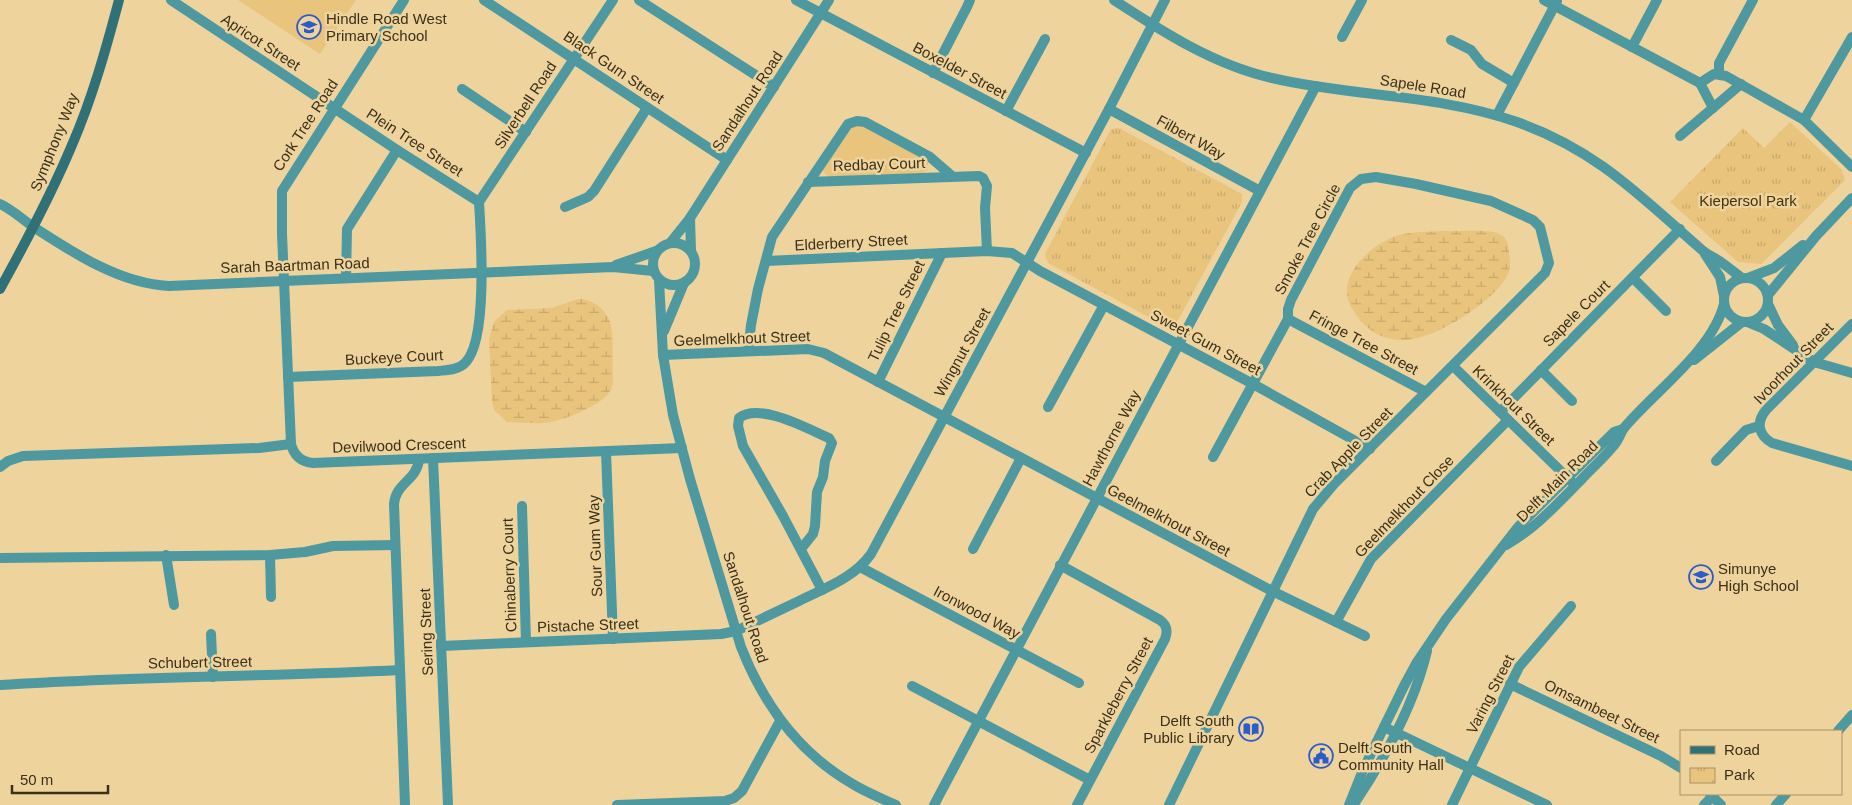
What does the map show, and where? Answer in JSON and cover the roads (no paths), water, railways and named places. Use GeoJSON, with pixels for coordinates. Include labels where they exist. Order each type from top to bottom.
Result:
{"type":"FeatureCollection","features":[{"type":"Feature","properties":{"kind":"main road","name":"Symphony Way"},"geometry":{"type":"LineString","coordinates":[[0,288],[34,227],[73,144],[120,0]]}},
{"type":"Feature","properties":{"kind":"street","name":"Apricot Street"},"geometry":{"type":"LineString","coordinates":[[171,0],[334,108]]}},
{"type":"Feature","properties":{"kind":"street","name":"Cork Tree Road"},"geometry":{"type":"LineString","coordinates":[[284,280],[282,190],[404,0]]}},
{"type":"Feature","properties":{"kind":"street","name":"Black Gum Street"},"geometry":{"type":"LineString","coordinates":[[484,0],[727,160]]}},
{"type":"Feature","properties":{"kind":"street","name":"Silverbell Road"},"geometry":{"type":"LineString","coordinates":[[479,202],[613,0]]}},
{"type":"Feature","properties":{"kind":"street"},"geometry":{"type":"LineString","coordinates":[[639,0],[774,87]]}},
{"type":"Feature","properties":{"kind":"street","name":"Boxelder Street"},"geometry":{"type":"LineString","coordinates":[[796,0],[1086,153]]}},
{"type":"Feature","properties":{"kind":"street","name":"Sandalhout Road"},"geometry":{"type":"LineString","coordinates":[[670,243],[690,218],[829,0]]}},
{"type":"Feature","properties":{"kind":"street"},"geometry":{"type":"LineString","coordinates":[[933,73],[970,0]]}},
{"type":"Feature","properties":{"kind":"street","name":"Sapele Road"},"geometry":{"type":"LineString","coordinates":[[1114,0],[1152,25],[1204,54],[1271,78],[1316,86],[1448,103],[1497,115],[1541,131],[1590,157],[1635,190],[1704,252],[1745,278]]}},
{"type":"Feature","properties":{"kind":"street","name":"Wingnut Street"},"geometry":{"type":"LineString","coordinates":[[736,631],[853,573],[871,554],[1166,0]]}},
{"type":"Feature","properties":{"kind":"street"},"geometry":{"type":"LineString","coordinates":[[1342,37],[1361,0]]}},
{"type":"Feature","properties":{"kind":"street"},"geometry":{"type":"LineString","coordinates":[[1544,0],[1556,3],[1632,47],[1700,83],[1713,108]]}},
{"type":"Feature","properties":{"kind":"street"},"geometry":{"type":"LineString","coordinates":[[1632,47],[1657,0]]}},
{"type":"Feature","properties":{"kind":"street"},"geometry":{"type":"LineString","coordinates":[[1719,74],[1719,63],[1753,0]]}},
{"type":"Feature","properties":{"kind":"street"},"geometry":{"type":"LineString","coordinates":[[1497,115],[1556,3]]}},
{"type":"Feature","properties":{"kind":"street"},"geometry":{"type":"LineString","coordinates":[[1804,120],[1852,37]]}},
{"type":"Feature","properties":{"kind":"street"},"geometry":{"type":"LineString","coordinates":[[1006,111],[1045,39]]}},
{"type":"Feature","properties":{"kind":"street"},"geometry":{"type":"LineString","coordinates":[[1450,40],[1471,50],[1482,64],[1514,82]]}},
{"type":"Feature","properties":{"kind":"street"},"geometry":{"type":"LineString","coordinates":[[1700,83],[1710,76],[1719,74],[1741,84],[1804,120],[1852,167]]}},
{"type":"Feature","properties":{"kind":"street"},"geometry":{"type":"LineString","coordinates":[[1680,136],[1741,84]]}},
{"type":"Feature","properties":{"kind":"street","name":"Hawthorne Way"},"geometry":{"type":"LineString","coordinates":[[934,805],[1316,86]]}},
{"type":"Feature","properties":{"kind":"street"},"geometry":{"type":"LineString","coordinates":[[462,89],[526,132]]}},
{"type":"Feature","properties":{"kind":"street","name":"Plein Tree Street"},"geometry":{"type":"LineString","coordinates":[[334,108],[479,202]]}},
{"type":"Feature","properties":{"kind":"street"},"geometry":{"type":"LineString","coordinates":[[565,207],[588,197],[594,191],[648,108]]}},
{"type":"Feature","properties":{"kind":"street","name":"Filbert Way"},"geometry":{"type":"LineString","coordinates":[[1109,109],[1260,191]]}},
{"type":"Feature","properties":{"kind":"street","name":"Redbay Court"},"geometry":{"type":"LineString","coordinates":[[766,261],[772,237],[848,124],[857,121],[865,122],[930,157],[952,176]]}},
{"type":"Feature","properties":{"kind":"street"},"geometry":{"type":"LineString","coordinates":[[346,278],[347,229],[398,150]]}},
{"type":"Feature","properties":{"kind":"street","name":"Redbay Court"},"geometry":{"type":"LineString","coordinates":[[808,182],[975,175],[983,178],[986,182],[987,252]]}},
{"type":"Feature","properties":{"kind":"street","name":"Smoke Tree Circle"},"geometry":{"type":"LineString","coordinates":[[1213,457],[1288,319],[1289,304],[1350,188],[1361,179],[1376,177],[1491,200],[1533,220],[1540,227],[1548,257],[1546,273],[1426,392]]}},
{"type":"Feature","properties":{"kind":"street"},"geometry":{"type":"LineString","coordinates":[[1745,322],[1758,318],[1763,314],[1768,299],[1816,236],[1852,198]]}},
{"type":"Feature","properties":{"kind":"street"},"geometry":{"type":"LineString","coordinates":[[479,202],[482,272]]}},
{"type":"Feature","properties":{"kind":"street","name":"Sarah Baartman Road"},"geometry":{"type":"LineString","coordinates":[[0,204],[81,256],[141,283],[170,286],[613,266],[656,275]]}},
{"type":"Feature","properties":{"kind":"street"},"geometry":{"type":"LineString","coordinates":[[690,218],[691,251]]}},
{"type":"Feature","properties":{"kind":"street","name":"Sapele Court"},"geometry":{"type":"LineString","coordinates":[[1500,412],[1680,229]]}},
{"type":"Feature","properties":{"kind":"street"},"geometry":{"type":"LineString","coordinates":[[1816,236],[1774,268],[1731,284],[1724,300],[1730,316],[1758,325],[1814,362],[1852,373]]}},
{"type":"Feature","properties":{"kind":"street"},"geometry":{"type":"LineString","coordinates":[[656,275],[667,284],[676,285],[684,282],[691,276],[695,268],[695,259],[691,251],[678,243],[670,243],[656,251],[652,264],[656,275],[662,334]]}},
{"type":"Feature","properties":{"kind":"street","name":"Sarah Baartman Road"},"geometry":{"type":"LineString","coordinates":[[613,266],[656,251]]}},
{"type":"Feature","properties":{"kind":"street","name":"Elderberry Street"},"geometry":{"type":"LineString","coordinates":[[766,261],[942,253],[1012,252],[1028,262]]}},
{"type":"Feature","properties":{"kind":"street","name":"Sapele Road"},"geometry":{"type":"LineString","coordinates":[[1704,252],[1720,277],[1724,300]]}},
{"type":"Feature","properties":{"kind":"street","name":"Tulip Tree Street"},"geometry":{"type":"LineString","coordinates":[[878,382],[942,253]]}},
{"type":"Feature","properties":{"kind":"street"},"geometry":{"type":"LineString","coordinates":[[748,351],[751,325],[766,261]]}},
{"type":"Feature","properties":{"kind":"street","name":"Sweet Gum Street"},"geometry":{"type":"LineString","coordinates":[[1028,262],[1040,271],[1253,384],[1370,449]]}},
{"type":"Feature","properties":{"kind":"street","name":"Buckeye Court"},"geometry":{"type":"LineString","coordinates":[[288,377],[438,371],[461,366],[470,357],[475,340],[482,272]]}},
{"type":"Feature","properties":{"kind":"street","name":"Sapele Court"},"geometry":{"type":"LineString","coordinates":[[1633,278],[1666,311]]}},
{"type":"Feature","properties":{"kind":"street"},"geometry":{"type":"LineString","coordinates":[[1745,278],[1761,284],[1778,325],[1795,348]]}},
{"type":"Feature","properties":{"kind":"street"},"geometry":{"type":"LineString","coordinates":[[0,467],[8,460],[23,456],[259,448],[291,444],[284,280]]}},
{"type":"Feature","properties":{"kind":"street"},"geometry":{"type":"LineString","coordinates":[[662,334],[684,282]]}},
{"type":"Feature","properties":{"kind":"street","name":"Delft Main Road"},"geometry":{"type":"LineString","coordinates":[[1504,547],[1522,536],[1576,486],[1611,449],[1623,429],[1679,372],[1715,327],[1724,300]]}},
{"type":"Feature","properties":{"kind":"street"},"geometry":{"type":"LineString","coordinates":[[1048,407],[1104,305]]}},
{"type":"Feature","properties":{"kind":"street","name":"Fringe Tree Street"},"geometry":{"type":"LineString","coordinates":[[1288,319],[1426,392]]}},
{"type":"Feature","properties":{"kind":"street","name":"Delft Main Road"},"geometry":{"type":"LineString","coordinates":[[1679,372],[1745,322]]}},
{"type":"Feature","properties":{"kind":"street","name":"Ivoorhout Street"},"geometry":{"type":"LineString","coordinates":[[1716,461],[1746,430],[1760,429],[1762,415],[1852,324]]}},
{"type":"Feature","properties":{"kind":"street","name":"Sandalhout Road"},"geometry":{"type":"LineString","coordinates":[[662,334],[663,355],[670,399],[682,448],[736,631],[750,670],[762,694],[780,721],[802,744],[831,770],[851,784],[896,805]]}},
{"type":"Feature","properties":{"kind":"street","name":"Geelmelkhout Street"},"geometry":{"type":"LineString","coordinates":[[663,355],[808,349],[818,351],[1272,591]]}},
{"type":"Feature","properties":{"kind":"street","name":"Krinkhout Street"},"geometry":{"type":"LineString","coordinates":[[1453,366],[1576,486]]}},
{"type":"Feature","properties":{"kind":"street","name":"Sapele Court"},"geometry":{"type":"LineString","coordinates":[[1542,370],[1572,401]]}},
{"type":"Feature","properties":{"kind":"street","name":"Crab Apple Street"},"geometry":{"type":"LineString","coordinates":[[1169,805],[1313,509],[1334,484],[1426,392]]}},
{"type":"Feature","properties":{"kind":"street"},"geometry":{"type":"LineString","coordinates":[[800,549],[813,534],[817,492],[832,443],[829,438],[782,417],[754,413],[744,415],[739,418],[738,426],[743,446],[822,590]]}},
{"type":"Feature","properties":{"kind":"street","name":"Geelmelkhout Close"},"geometry":{"type":"LineString","coordinates":[[1336,622],[1371,559],[1508,420]]}},
{"type":"Feature","properties":{"kind":"street","name":"Delft Main Road"},"geometry":{"type":"LineString","coordinates":[[1349,805],[1384,727],[1417,662],[1464,594],[1504,547],[1518,527],[1614,432],[1623,429]]}},
{"type":"Feature","properties":{"kind":"street"},"geometry":{"type":"LineString","coordinates":[[1760,429],[1763,436],[1772,443],[1852,466]]}},
{"type":"Feature","properties":{"kind":"street","name":"Devilwood Crescent"},"geometry":{"type":"LineString","coordinates":[[291,444],[298,457],[308,462],[682,448]]}},
{"type":"Feature","properties":{"kind":"street","name":"Sour Gum Way"},"geometry":{"type":"LineString","coordinates":[[606,451],[613,639]]}},
{"type":"Feature","properties":{"kind":"street","name":"Sering Street"},"geometry":{"type":"LineString","coordinates":[[433,458],[448,805]]}},
{"type":"Feature","properties":{"kind":"street"},"geometry":{"type":"LineString","coordinates":[[973,549],[1021,458]]}},
{"type":"Feature","properties":{"kind":"street"},"geometry":{"type":"LineString","coordinates":[[405,805],[394,499],[401,485],[414,474],[419,459]]}},
{"type":"Feature","properties":{"kind":"street","name":"Chinaberry Court"},"geometry":{"type":"LineString","coordinates":[[522,506],[526,642]]}},
{"type":"Feature","properties":{"kind":"street"},"geometry":{"type":"LineString","coordinates":[[0,558],[270,555],[305,552],[333,546],[395,544]]}},
{"type":"Feature","properties":{"kind":"street"},"geometry":{"type":"LineString","coordinates":[[166,555],[174,605]]}},
{"type":"Feature","properties":{"kind":"street"},"geometry":{"type":"LineString","coordinates":[[270,555],[271,596]]}},
{"type":"Feature","properties":{"kind":"street","name":"Sparkleberry Street"},"geometry":{"type":"LineString","coordinates":[[1060,565],[1160,620],[1164,623],[1167,631],[1165,639],[1077,805]]}},
{"type":"Feature","properties":{"kind":"street","name":"Ironwood Way"},"geometry":{"type":"LineString","coordinates":[[860,567],[1079,683]]}},
{"type":"Feature","properties":{"kind":"street"},"geometry":{"type":"LineString","coordinates":[[1272,591],[1365,636]]}},
{"type":"Feature","properties":{"kind":"street","name":"Varing Street"},"geometry":{"type":"LineString","coordinates":[[1452,805],[1510,684],[1526,657],[1571,606]]}},
{"type":"Feature","properties":{"kind":"street","name":"Pistache Street"},"geometry":{"type":"LineString","coordinates":[[441,646],[721,634],[736,631]]}},
{"type":"Feature","properties":{"kind":"street"},"geometry":{"type":"LineString","coordinates":[[211,634],[213,677]]}},
{"type":"Feature","properties":{"kind":"street","name":"Delft Main Road"},"geometry":{"type":"LineString","coordinates":[[1353,805],[1375,774],[1420,677],[1428,648]]}},
{"type":"Feature","properties":{"kind":"street","name":"Schubert Street"},"geometry":{"type":"LineString","coordinates":[[0,685],[99,679],[400,670]]}},
{"type":"Feature","properties":{"kind":"street","name":"Omsambeet Street"},"geometry":{"type":"LineString","coordinates":[[1510,684],[1662,756],[1680,767]]}},
{"type":"Feature","properties":{"kind":"street"},"geometry":{"type":"LineString","coordinates":[[912,686],[1090,780]]}},
{"type":"Feature","properties":{"kind":"street"},"geometry":{"type":"LineString","coordinates":[[1839,730],[1852,715]]}},
{"type":"Feature","properties":{"kind":"street"},"geometry":{"type":"LineString","coordinates":[[617,805],[730,803],[742,791],[780,721]]}},
{"type":"Feature","properties":{"kind":"street"},"geometry":{"type":"LineString","coordinates":[[1384,727],[1541,804]]}},
{"type":"Feature","properties":{"kind":"street"},"geometry":{"type":"LineString","coordinates":[[1704,805],[1711,795],[1722,805]]}},
{"type":"Feature","properties":{"kind":"street"},"geometry":{"type":"LineString","coordinates":[[1776,805],[1785,795]]}},
{"type":"Feature","properties":{"kind":"place","name":"Hindle Road West Primary School"},"geometry":{"type":"Point","coordinates":[309,27]}},
{"type":"Feature","properties":{"kind":"place","name":"Simunye High School"},"geometry":{"type":"Point","coordinates":[1701,577]}},
{"type":"Feature","properties":{"kind":"place","name":"Delft South Public Library"},"geometry":{"type":"Point","coordinates":[1251,729]}},
{"type":"Feature","properties":{"kind":"place","name":"Delft South Community Hall"},"geometry":{"type":"Point","coordinates":[1321,756]}},
{"type":"Feature","properties":{"kind":"park label","name":"Kiepersol Park"},"geometry":{"type":"Point","coordinates":[1748,200]}}]}
